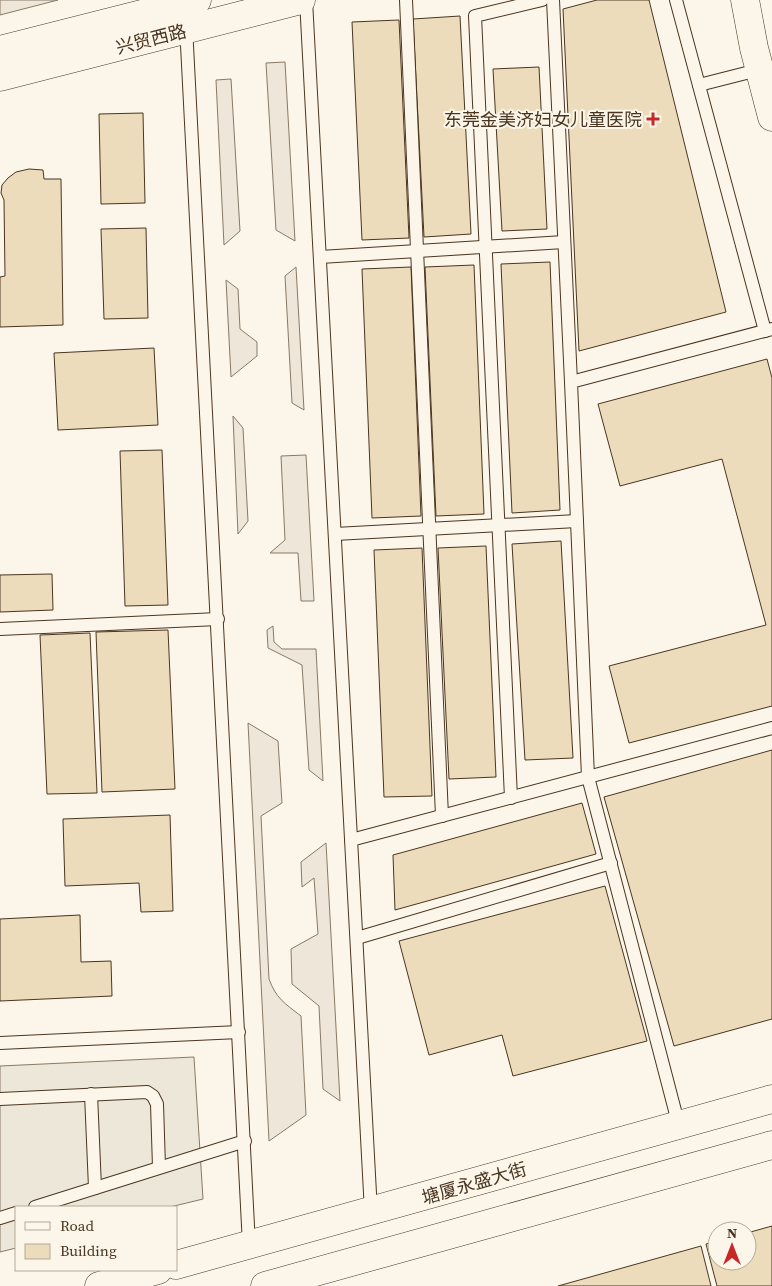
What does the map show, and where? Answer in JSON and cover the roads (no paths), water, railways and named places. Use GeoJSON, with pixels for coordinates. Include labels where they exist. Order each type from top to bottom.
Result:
{"type":"FeatureCollection","features":[{"type":"Feature","properties":{"kind":"main road","name":"兴贸西路"},"geometry":{"type":"LineString","coordinates":[[0,50],[189,11],[301,0]]}},
{"type":"Feature","properties":{"kind":"main road"},"geometry":{"type":"LineString","coordinates":[[745,0],[766,68],[772,117]]}},
{"type":"Feature","properties":{"kind":"main road","name":"兴贸西路"},"geometry":{"type":"LineString","coordinates":[[0,77],[189,11]]}},
{"type":"Feature","properties":{"kind":"main road","name":"塘厦永盛大街"},"geometry":{"type":"LineString","coordinates":[[178,1264],[772,1100]]}},
{"type":"Feature","properties":{"kind":"main road"},"geometry":{"type":"LineString","coordinates":[[266,1286],[772,1145]]}},
{"type":"Feature","properties":{"kind":"main road"},"geometry":{"type":"LineString","coordinates":[[99,1286],[154,1271]]}},
{"type":"Feature","properties":{"kind":"lane"},"geometry":{"type":"LineString","coordinates":[[306,0],[371,1212]]}},
{"type":"Feature","properties":{"kind":"lane"},"geometry":{"type":"LineString","coordinates":[[406,0],[442,816]]}},
{"type":"Feature","properties":{"kind":"lane"},"geometry":{"type":"LineString","coordinates":[[511,798],[475,16],[542,0]]}},
{"type":"Feature","properties":{"kind":"lane"},"geometry":{"type":"LineString","coordinates":[[553,0],[588,777],[679,1126]]}},
{"type":"Feature","properties":{"kind":"lane"},"geometry":{"type":"LineString","coordinates":[[571,382],[768,330],[676,0]]}},
{"type":"Feature","properties":{"kind":"lane"},"geometry":{"type":"LineString","coordinates":[[189,11],[249,1245]]}},
{"type":"Feature","properties":{"kind":"lane"},"geometry":{"type":"LineString","coordinates":[[699,85],[766,68]]}},
{"type":"Feature","properties":{"kind":"lane"},"geometry":{"type":"LineString","coordinates":[[320,256],[564,242]]}},
{"type":"Feature","properties":{"kind":"lane"},"geometry":{"type":"LineString","coordinates":[[335,534],[577,522]]}},
{"type":"Feature","properties":{"kind":"lane"},"geometry":{"type":"LineString","coordinates":[[0,629],[218,619]]}},
{"type":"Feature","properties":{"kind":"lane"},"geometry":{"type":"LineString","coordinates":[[351,840],[772,728]]}},
{"type":"Feature","properties":{"kind":"lane"},"geometry":{"type":"LineString","coordinates":[[357,938],[610,863]]}},
{"type":"Feature","properties":{"kind":"lane"},"geometry":{"type":"LineString","coordinates":[[0,1043],[239,1032]]}},
{"type":"Feature","properties":{"kind":"lane"},"geometry":{"type":"LineString","coordinates":[[0,1099],[147,1092],[153,1096],[157,1104],[160,1167]]}},
{"type":"Feature","properties":{"kind":"lane"},"geometry":{"type":"LineString","coordinates":[[91,1094],[95,1188]]}},
{"type":"Feature","properties":{"kind":"lane"},"geometry":{"type":"LineString","coordinates":[[38,1206],[245,1141]]}},
{"type":"Feature","properties":{"kind":"lane"},"geometry":{"type":"LineString","coordinates":[[0,1218],[15,1213]]}},
{"type":"Feature","properties":{"kind":"place","name":"东莞金美济妇女儿童医院"},"geometry":{"type":"Point","coordinates":[653,119]}}]}
